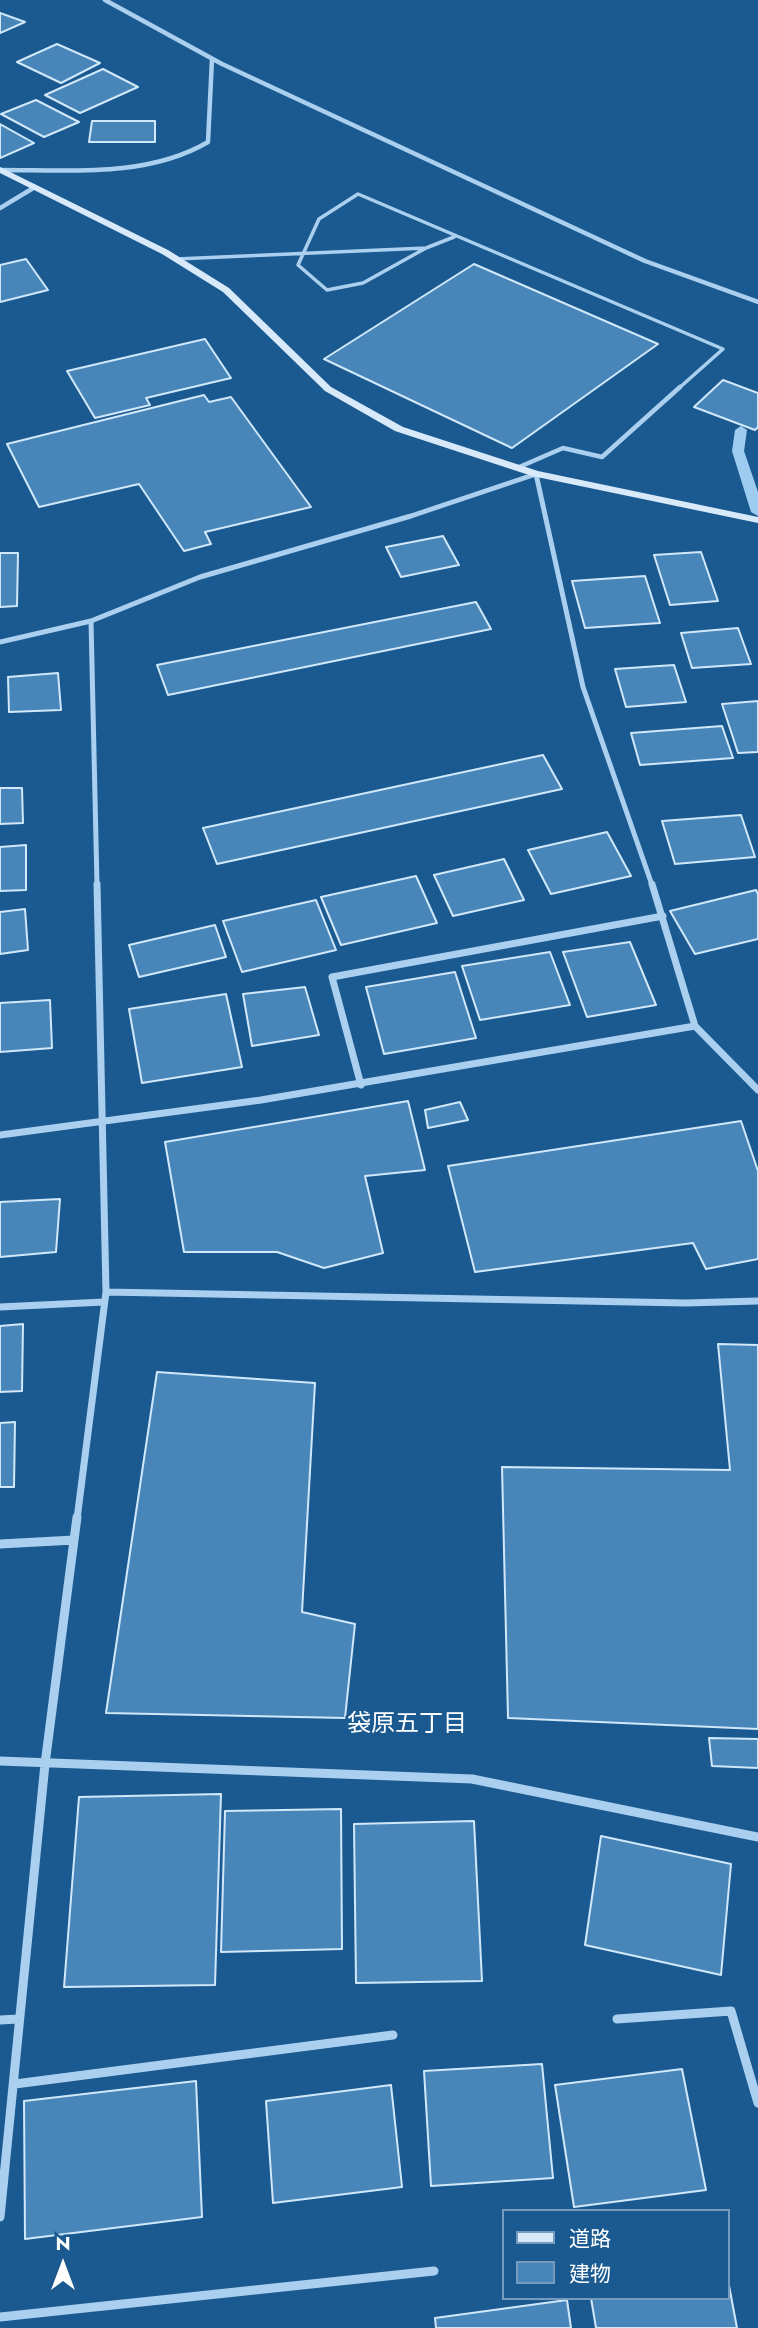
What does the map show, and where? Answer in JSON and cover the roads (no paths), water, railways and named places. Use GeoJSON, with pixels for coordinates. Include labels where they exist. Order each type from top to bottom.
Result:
{"type":"FeatureCollection","features":[{"type":"Feature","properties":{"kind":"street"},"geometry":{"type":"LineString","coordinates":[[104,0],[212,59],[645,261],[758,302]]}},
{"type":"Feature","properties":{"kind":"street"},"geometry":{"type":"LineString","coordinates":[[0,170],[92,170],[180,158],[196,152],[208,142],[212,59]]}},
{"type":"Feature","properties":{"kind":"street"},"geometry":{"type":"LineString","coordinates":[[0,170],[176,258],[226,290],[328,389],[400,429],[536,474],[758,520]]}},
{"type":"Feature","properties":{"kind":"street"},"geometry":{"type":"LineString","coordinates":[[0,208],[35,187]]}},
{"type":"Feature","properties":{"kind":"street"},"geometry":{"type":"LineString","coordinates":[[0,642],[91,621],[200,578],[411,516],[536,474]]}},
{"type":"Feature","properties":{"kind":"street"},"geometry":{"type":"LineString","coordinates":[[536,474],[583,687],[663,916],[695,1026],[758,1090]]}},
{"type":"Feature","properties":{"kind":"street"},"geometry":{"type":"LineString","coordinates":[[0,2217],[45,1764],[106,1292],[91,621]]}},
{"type":"Feature","properties":{"kind":"street"},"geometry":{"type":"LineString","coordinates":[[360,1085],[332,977],[663,916]]}},
{"type":"Feature","properties":{"kind":"street"},"geometry":{"type":"LineString","coordinates":[[0,1135],[104,1123],[360,1085],[695,1026]]}},
{"type":"Feature","properties":{"kind":"street"},"geometry":{"type":"LineString","coordinates":[[106,1292],[686,1303],[758,1301]]}},
{"type":"Feature","properties":{"kind":"street"},"geometry":{"type":"LineString","coordinates":[[0,1307],[104,1302]]}},
{"type":"Feature","properties":{"kind":"street"},"geometry":{"type":"LineString","coordinates":[[0,1544],[74,1540]]}},
{"type":"Feature","properties":{"kind":"street"},"geometry":{"type":"LineString","coordinates":[[0,1761],[472,1779],[758,1837]]}},
{"type":"Feature","properties":{"kind":"street"},"geometry":{"type":"LineString","coordinates":[[617,2020],[731,2011],[758,2103]]}},
{"type":"Feature","properties":{"kind":"street"},"geometry":{"type":"LineString","coordinates":[[0,2020],[18,2020]]}},
{"type":"Feature","properties":{"kind":"street"},"geometry":{"type":"LineString","coordinates":[[15,2084],[393,2035]]}},
{"type":"Feature","properties":{"kind":"street"},"geometry":{"type":"LineString","coordinates":[[0,2317],[434,2271]]}},
{"type":"Feature","properties":{"kind":"lane"},"geometry":{"type":"LineString","coordinates":[[454,237],[426,248],[363,283],[327,290],[298,265],[319,219],[358,194],[723,349],[603,457],[563,448],[517,468]]}},
{"type":"Feature","properties":{"kind":"lane"},"geometry":{"type":"LineString","coordinates":[[176,258],[426,248]]}},
{"type":"Feature","properties":{"kind":"waterway"},"geometry":{"type":"LineString","coordinates":[[741,430],[738,451],[758,512]]}},
{"type":"Feature","properties":{"kind":"district","name":"袋原五丁目"},"geometry":{"type":"Point","coordinates":[407,1725]}}]}
